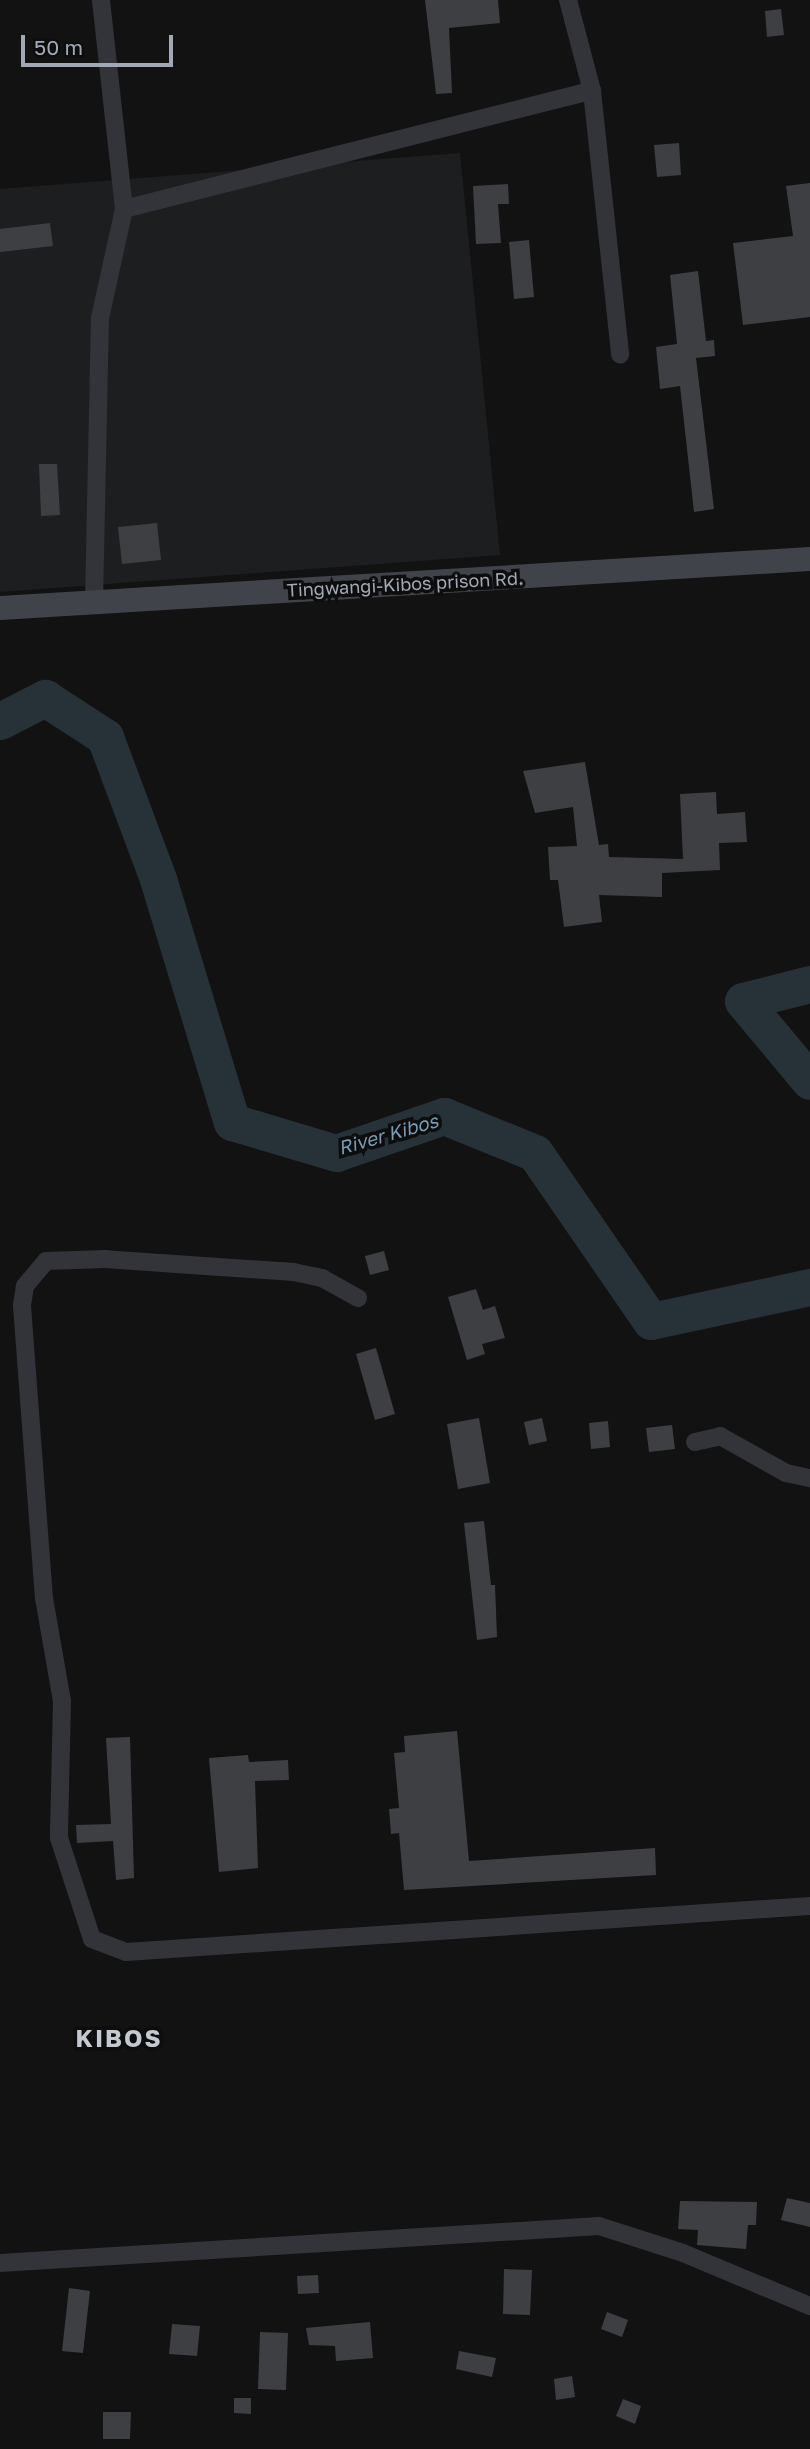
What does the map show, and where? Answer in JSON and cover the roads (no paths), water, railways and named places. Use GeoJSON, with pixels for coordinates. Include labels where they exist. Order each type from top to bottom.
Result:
{"type":"FeatureCollection","features":[{"type":"Feature","properties":{"kind":"street"},"geometry":{"type":"LineString","coordinates":[[94,602],[100,318],[124,209],[100,0]]}},
{"type":"Feature","properties":{"kind":"street"},"geometry":{"type":"LineString","coordinates":[[568,0],[592,90],[620,355]]}},
{"type":"Feature","properties":{"kind":"street"},"geometry":{"type":"LineString","coordinates":[[124,209],[592,90]]}},
{"type":"Feature","properties":{"kind":"street","name":"Tingwangi-Kibos prison Rd."},"geometry":{"type":"LineString","coordinates":[[0,608],[810,559]]}},
{"type":"Feature","properties":{"kind":"street"},"geometry":{"type":"LineString","coordinates":[[358,1298],[322,1278],[294,1272],[105,1259],[46,1261],[25,1286],[22,1306],[44,1598],[62,1701],[59,1838],[92,1939],[126,1952],[810,1906]]}},
{"type":"Feature","properties":{"kind":"street"},"geometry":{"type":"LineString","coordinates":[[695,1443],[720,1436],[786,1473],[810,1478]]}},
{"type":"Feature","properties":{"kind":"street"},"geometry":{"type":"LineString","coordinates":[[0,2263],[599,2226],[684,2253],[810,2306]]}},
{"type":"Feature","properties":{"kind":"waterway","name":"River Kibos"},"geometry":{"type":"LineString","coordinates":[[0,721],[45,698],[105,737],[158,879],[232,1122],[336,1153],[444,1116],[535,1153],[651,1321],[810,1287]]}},
{"type":"Feature","properties":{"kind":"waterway","name":"River Kibos"},"geometry":{"type":"LineString","coordinates":[[810,984],[743,1001],[810,1081]]}},
{"type":"Feature","properties":{"kind":"district","name":"KIBOS"},"geometry":{"type":"Point","coordinates":[119,2038]}}]}
